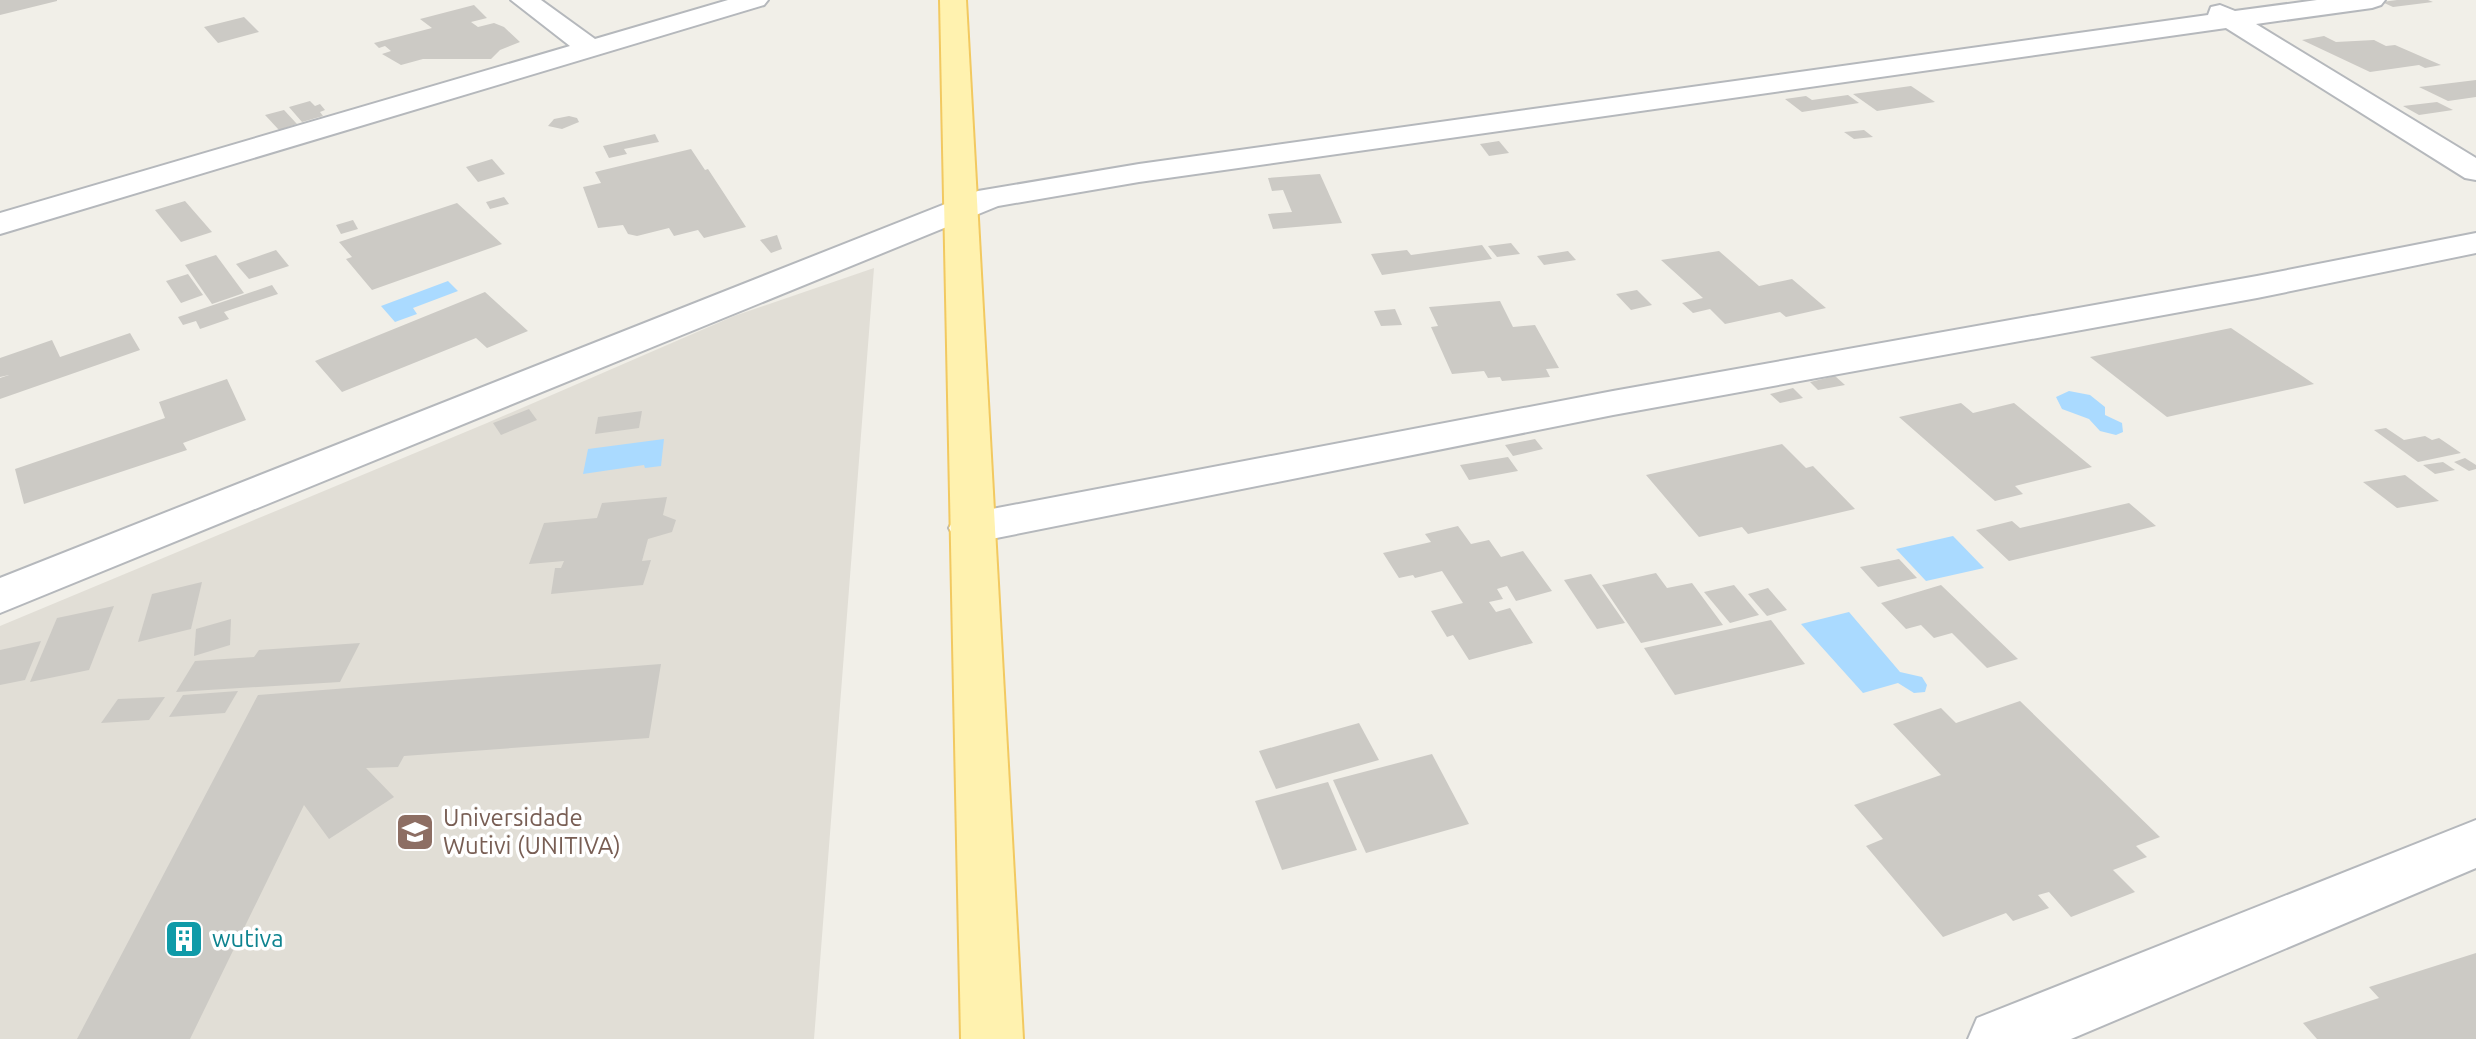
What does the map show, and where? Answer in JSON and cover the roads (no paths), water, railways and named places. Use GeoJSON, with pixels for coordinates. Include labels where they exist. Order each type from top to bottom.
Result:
{"type":"FeatureCollection","features":[{"type":"Feature","properties":{"kind":"main road"},"geometry":{"type":"LineString","coordinates":[[953,0],[992,1039]]}},
{"type":"Feature","properties":{"kind":"street"},"geometry":{"type":"LineString","coordinates":[[524,0],[593,50]]}},
{"type":"Feature","properties":{"kind":"street"},"geometry":{"type":"LineString","coordinates":[[0,224],[755,0]]}},
{"type":"Feature","properties":{"kind":"street"},"geometry":{"type":"LineString","coordinates":[[0,596],[960,208],[1031,189],[2215,10],[2372,0]]}},
{"type":"Feature","properties":{"kind":"street"},"geometry":{"type":"LineString","coordinates":[[2215,10],[2476,171]]}},
{"type":"Feature","properties":{"kind":"street"},"geometry":{"type":"LineString","coordinates":[[971,528],[1629,400],[2257,287],[2476,243]]}},
{"type":"Feature","properties":{"kind":"street"},"geometry":{"type":"LineString","coordinates":[[1999,1039],[2476,843]]}},
{"type":"Feature","properties":{"kind":"water"},"geometry":{"type":"Polygon","coordinates":[[[448,281],[458,291],[413,308],[417,314],[395,322],[381,306],[448,281]]]}},
{"type":"Feature","properties":{"kind":"water"},"geometry":{"type":"Polygon","coordinates":[[[2069,391],[2090,395],[2105,407],[2105,415],[2122,423],[2123,432],[2116,435],[2100,431],[2089,419],[2062,409],[2056,397],[2069,391]]]}},
{"type":"Feature","properties":{"kind":"water"},"geometry":{"type":"Polygon","coordinates":[[[664,439],[661,466],[645,468],[644,465],[583,474],[588,449],[664,439]]]}},
{"type":"Feature","properties":{"kind":"water"},"geometry":{"type":"Polygon","coordinates":[[[1953,536],[1984,568],[1926,581],[1896,549],[1953,536]]]}},
{"type":"Feature","properties":{"kind":"water"},"geometry":{"type":"Polygon","coordinates":[[[1849,612],[1900,672],[1922,677],[1927,685],[1925,692],[1914,693],[1898,683],[1863,693],[1801,624],[1849,612]]]}},
{"type":"Feature","properties":{"kind":"place","name":"Universidade Wutivi (UNITIVA)"},"geometry":{"type":"Point","coordinates":[415,832]}},
{"type":"Feature","properties":{"kind":"place","name":"wutiva"},"geometry":{"type":"Point","coordinates":[184,939]}}]}
